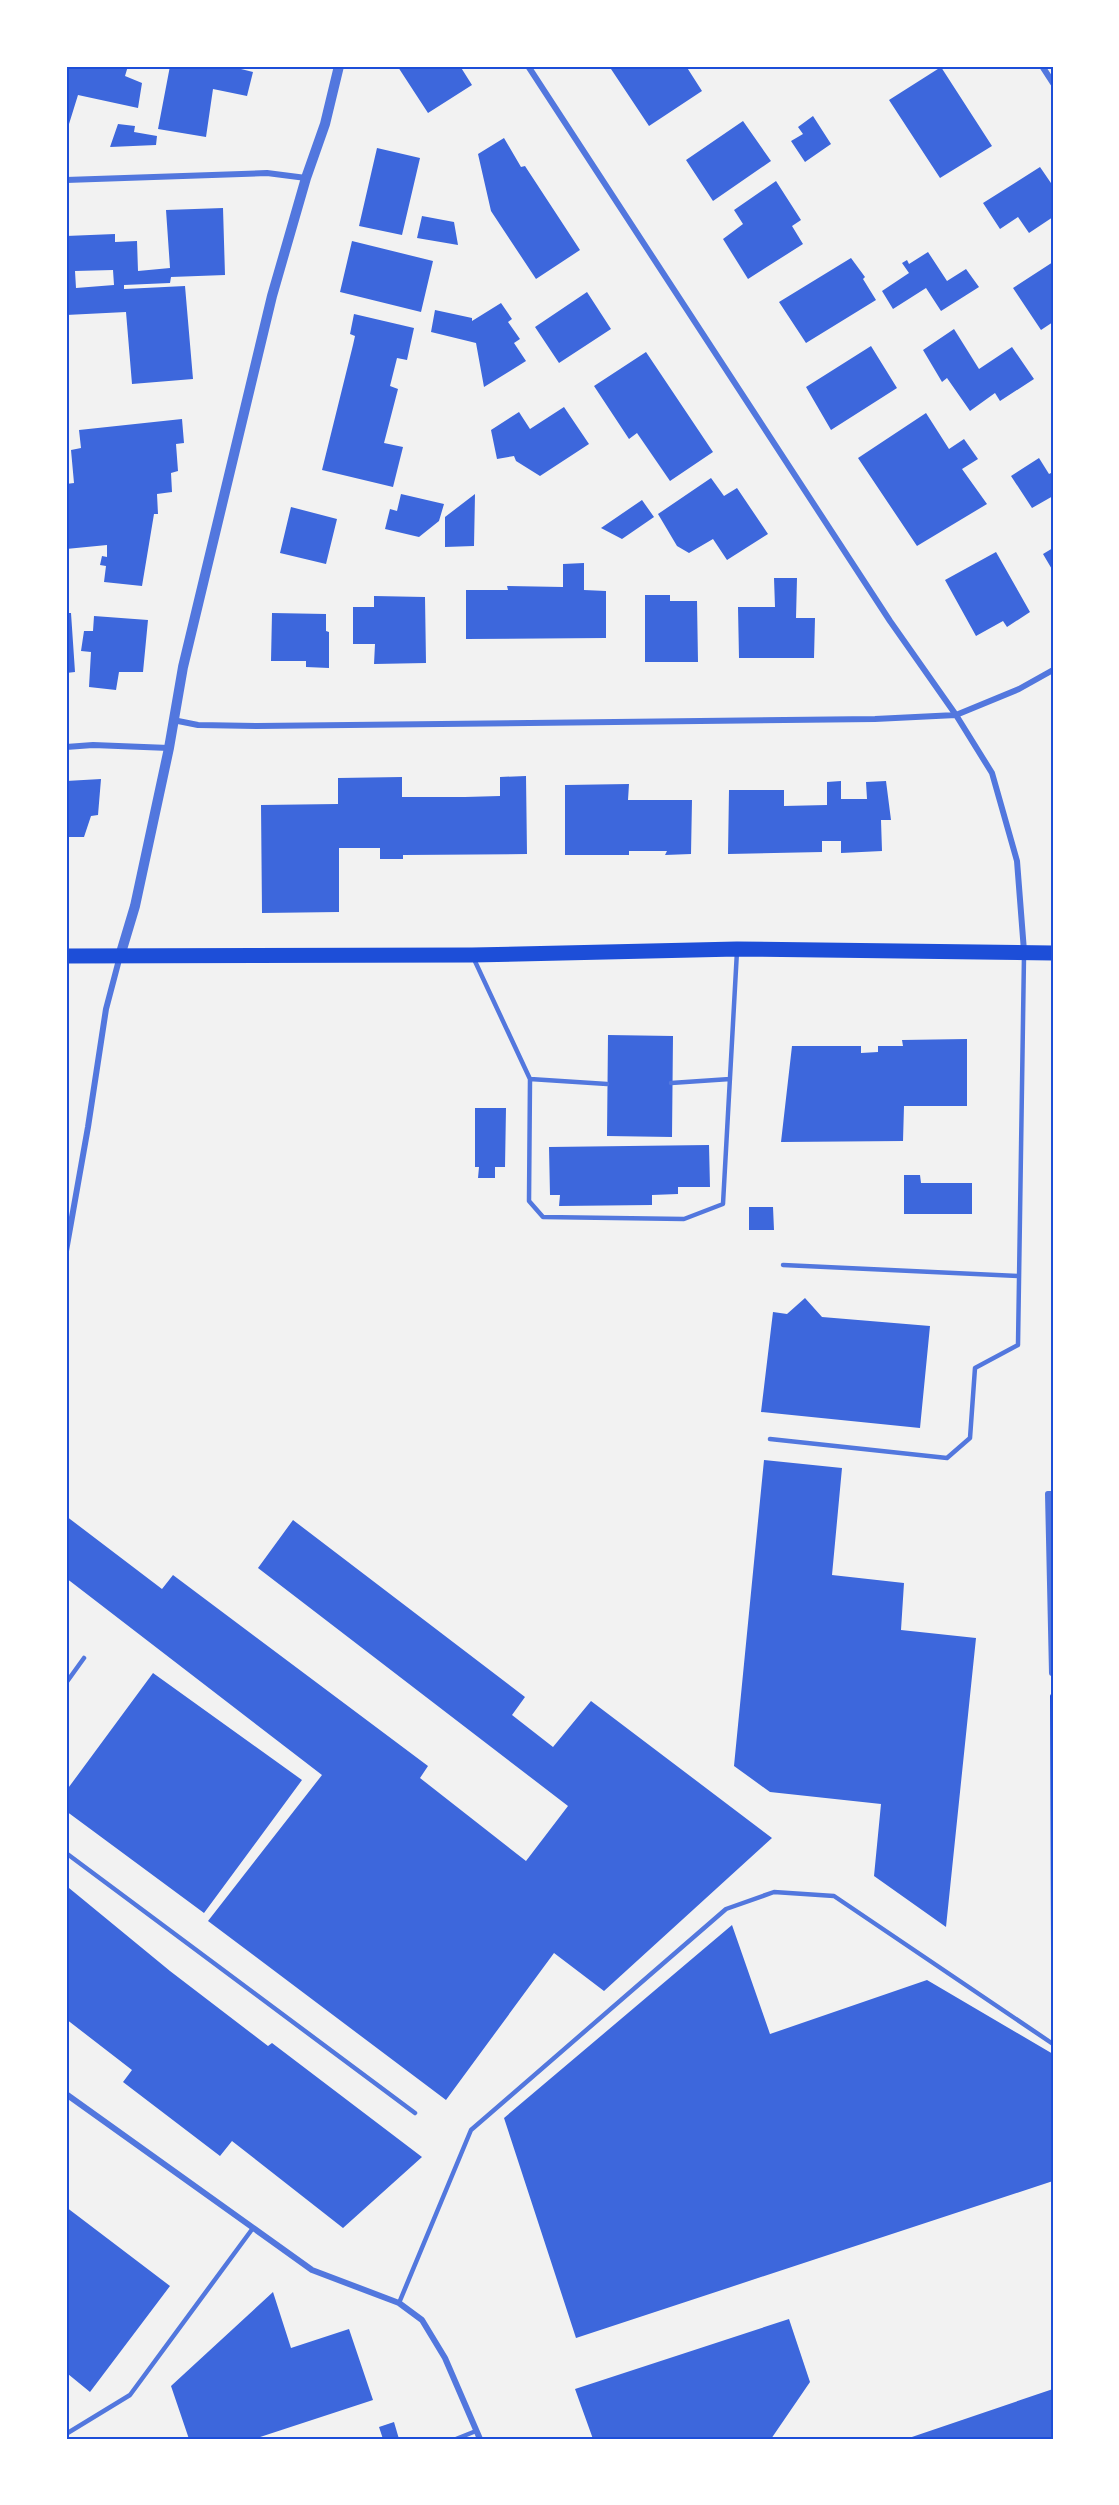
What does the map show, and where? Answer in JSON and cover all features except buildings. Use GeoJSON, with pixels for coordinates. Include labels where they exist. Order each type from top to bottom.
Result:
{"type":"FeatureCollection","features":[{"type":"Feature","properties":{"kind":"main road"},"geometry":{"type":"LineString","coordinates":[[66,956],[472,955],[737,949],[1053,953]]}},
{"type":"Feature","properties":{"kind":"street"},"geometry":{"type":"LineString","coordinates":[[66,1251],[106,1009],[135,906],[186,656],[272,296],[306,178],[325,124],[339,66]]}},
{"type":"Feature","properties":{"kind":"street"},"geometry":{"type":"LineString","coordinates":[[528,66],[890,621],[956,715],[992,773],[1017,861],[1024,954]]}},
{"type":"Feature","properties":{"kind":"street"},"geometry":{"type":"LineString","coordinates":[[1042,66],[1053,83]]}},
{"type":"Feature","properties":{"kind":"street"},"geometry":{"type":"LineString","coordinates":[[66,180],[267,173],[306,178]]}},
{"type":"Feature","properties":{"kind":"street"},"geometry":{"type":"LineString","coordinates":[[173,720],[198,725],[257,726],[875,719],[956,715],[1019,689],[1053,670]]}},
{"type":"Feature","properties":{"kind":"street"},"geometry":{"type":"LineString","coordinates":[[66,747],[93,745],[169,748]]}},
{"type":"Feature","properties":{"kind":"street"},"geometry":{"type":"LineString","coordinates":[[1052,1672],[1048,1494],[1053,1494]]}},
{"type":"Feature","properties":{"kind":"street"},"geometry":{"type":"LineString","coordinates":[[66,2094],[312,2270],[399,2303],[422,2320],[445,2358],[480,2439]]}},
{"type":"Feature","properties":{"kind":"lane"},"geometry":{"type":"LineString","coordinates":[[472,955],[530,1079],[529,1201],[543,1217],[684,1219],[723,1204],[737,949]]}},
{"type":"Feature","properties":{"kind":"lane"},"geometry":{"type":"LineString","coordinates":[[770,1439],[947,1458],[970,1438],[975,1368],[1018,1345],[1024,954]]}},
{"type":"Feature","properties":{"kind":"lane"},"geometry":{"type":"LineString","coordinates":[[530,1079],[607,1084]]}},
{"type":"Feature","properties":{"kind":"lane"},"geometry":{"type":"LineString","coordinates":[[671,1083],[730,1079]]}},
{"type":"Feature","properties":{"kind":"lane"},"geometry":{"type":"LineString","coordinates":[[783,1265],[1018,1276]]}},
{"type":"Feature","properties":{"kind":"lane"},"geometry":{"type":"LineString","coordinates":[[66,1683],[84,1658]]}},
{"type":"Feature","properties":{"kind":"lane"},"geometry":{"type":"LineString","coordinates":[[66,1853],[415,2113]]}},
{"type":"Feature","properties":{"kind":"lane"},"geometry":{"type":"LineString","coordinates":[[399,2303],[471,2130],[726,1909],[774,1892],[834,1896],[1053,2044]]}},
{"type":"Feature","properties":{"kind":"lane"},"geometry":{"type":"LineString","coordinates":[[66,2434],[130,2395],[253,2228]]}},
{"type":"Feature","properties":{"kind":"lane"},"geometry":{"type":"LineString","coordinates":[[456,2439],[476,2431]]}},
{"type":"Feature","properties":{"kind":"path"},"geometry":{"type":"LineString","coordinates":[[1052,1672],[1053,1948]]}}]}
